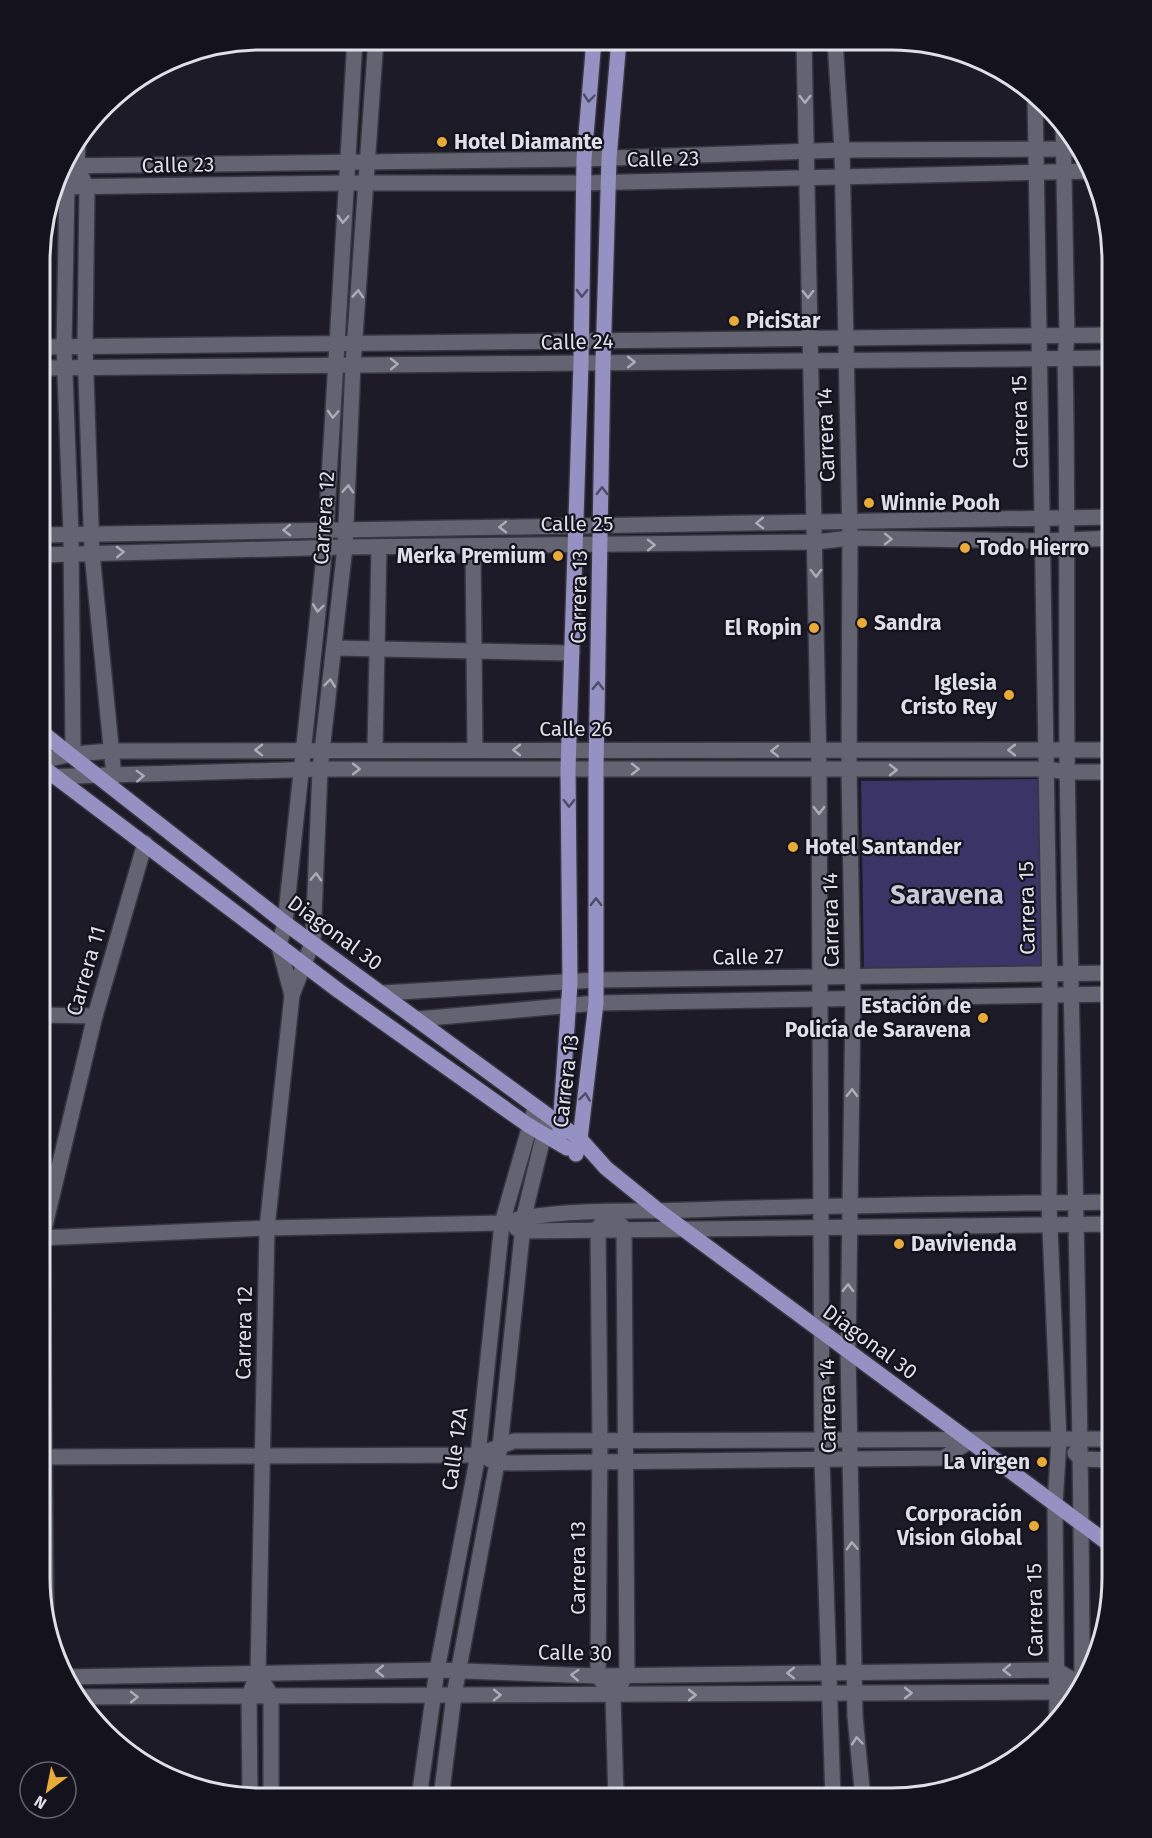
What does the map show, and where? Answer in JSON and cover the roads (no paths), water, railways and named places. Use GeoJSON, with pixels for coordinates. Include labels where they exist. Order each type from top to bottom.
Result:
{"type":"FeatureCollection","features":[{"type":"Feature","properties":{"kind":"main road","name":"Carrera 13"},"geometry":{"type":"LineString","coordinates":[[559,1142],[570,983],[568,770],[581,363],[584,159],[593,50]]}},
{"type":"Feature","properties":{"kind":"main road","name":"Carrera 13"},"geometry":{"type":"LineString","coordinates":[[576,1154],[580,1139],[596,1003],[596,751],[603,362],[609,158],[618,50]]}},
{"type":"Feature","properties":{"kind":"main road","name":"Diagonal 30"},"geometry":{"type":"LineString","coordinates":[[50,738],[73,754],[96,778],[285,923],[313,941],[580,1139],[606,1168],[659,1211],[1102,1539]]}},
{"type":"Feature","properties":{"kind":"main road","name":"Diagonal 30"},"geometry":{"type":"LineString","coordinates":[[50,771],[305,966],[528,1125],[576,1154],[606,1168]]}},
{"type":"Feature","properties":{"kind":"street","name":"Carrera 12"},"geometry":{"type":"LineString","coordinates":[[292,995],[279,946],[285,923],[325,547],[354,50]]}},
{"type":"Feature","properties":{"kind":"street","name":"Carrera 12"},"geometry":{"type":"LineString","coordinates":[[250,1788],[249,1695],[258,1674],[267,1228],[292,995],[313,941],[320,769],[345,547],[353,365],[375,50]]}},
{"type":"Feature","properties":{"kind":"street","name":"Carrera 14"},"geometry":{"type":"LineString","coordinates":[[804,50],[819,770],[822,1460],[832,1788]]}},
{"type":"Feature","properties":{"kind":"street","name":"Carrera 14"},"geometry":{"type":"LineString","coordinates":[[836,50],[843,175],[850,520],[849,770],[853,999],[848,1350],[855,1716],[862,1788]]}},
{"type":"Feature","properties":{"kind":"street","name":"Carrera 15"},"geometry":{"type":"LineString","coordinates":[[1035,106],[1050,996],[1049,1205],[1059,1440],[1054,1504],[1058,1707]]}},
{"type":"Feature","properties":{"kind":"street","name":"Carrera 15"},"geometry":{"type":"LineString","coordinates":[[1063,138],[1067,336],[1065,358],[1068,517],[1067,750],[1074,1203],[1077,1225],[1082,1459],[1082,1668]]}},
{"type":"Feature","properties":{"kind":"street","name":"Calle 23"},"geometry":{"type":"LineString","coordinates":[[71,167],[584,159],[842,150],[1070,149]]}},
{"type":"Feature","properties":{"kind":"street"},"geometry":{"type":"LineString","coordinates":[[77,156],[77,167],[87,188],[85,346],[92,553],[114,777]]}},
{"type":"Feature","properties":{"kind":"street"},"geometry":{"type":"LineString","coordinates":[[66,180],[77,167]]}},
{"type":"Feature","properties":{"kind":"street","name":"Calle 23"},"geometry":{"type":"LineString","coordinates":[[63,187],[345,183],[584,183],[1037,170],[1083,171]]}},
{"type":"Feature","properties":{"kind":"street"},"geometry":{"type":"LineString","coordinates":[[60,195],[71,534],[73,754]]}},
{"type":"Feature","properties":{"kind":"street","name":"Calle 24"},"geometry":{"type":"LineString","coordinates":[[50,347],[1102,336]]}},
{"type":"Feature","properties":{"kind":"street","name":"Calle 24"},"geometry":{"type":"LineString","coordinates":[[50,368],[1102,358]]}},
{"type":"Feature","properties":{"kind":"street","name":"Calle 25"},"geometry":{"type":"LineString","coordinates":[[50,535],[1102,517]]}},
{"type":"Feature","properties":{"kind":"street","name":"Calle 25"},"geometry":{"type":"LineString","coordinates":[[50,555],[379,546],[816,542],[850,538],[1042,541],[1102,538]]}},
{"type":"Feature","properties":{"kind":"street"},"geometry":{"type":"LineString","coordinates":[[375,750],[379,546]]}},
{"type":"Feature","properties":{"kind":"street"},"geometry":{"type":"LineString","coordinates":[[473,546],[475,750]]}},
{"type":"Feature","properties":{"kind":"street"},"geometry":{"type":"LineString","coordinates":[[334,648],[377,647],[474,652],[572,653]]}},
{"type":"Feature","properties":{"kind":"street","name":"Calle 26"},"geometry":{"type":"LineString","coordinates":[[50,760],[73,754],[111,751],[1102,750]]}},
{"type":"Feature","properties":{"kind":"street","name":"Calle 26"},"geometry":{"type":"LineString","coordinates":[[50,778],[301,769],[1046,769],[1068,772],[1102,772]]}},
{"type":"Feature","properties":{"kind":"street","name":"Carrera 11"},"geometry":{"type":"LineString","coordinates":[[50,1200],[94,1016],[145,843]]}},
{"type":"Feature","properties":{"kind":"street","name":"Calle 27"},"geometry":{"type":"LineString","coordinates":[[383,993],[596,980],[1102,974]]}},
{"type":"Feature","properties":{"kind":"street","name":"Calle 27"},"geometry":{"type":"LineString","coordinates":[[418,1019],[596,1003],[1102,994]]}},
{"type":"Feature","properties":{"kind":"street"},"geometry":{"type":"LineString","coordinates":[[50,1014],[94,1016]]}},
{"type":"Feature","properties":{"kind":"street","name":"Calle 12A"},"geometry":{"type":"LineString","coordinates":[[421,1788],[437,1670],[478,1455],[502,1223],[528,1125],[541,1112]]}},
{"type":"Feature","properties":{"kind":"street","name":"Calle 12A"},"geometry":{"type":"LineString","coordinates":[[442,1788],[454,1695],[500,1447],[524,1224],[543,1133],[541,1112]]}},
{"type":"Feature","properties":{"kind":"street"},"geometry":{"type":"LineString","coordinates":[[524,1224],[609,1213],[659,1211],[1102,1202]]}},
{"type":"Feature","properties":{"kind":"street"},"geometry":{"type":"LineString","coordinates":[[598,1228],[609,1213]]}},
{"type":"Feature","properties":{"kind":"street"},"geometry":{"type":"LineString","coordinates":[[609,1213],[624,1228],[627,1674],[612,1696]]}},
{"type":"Feature","properties":{"kind":"street"},"geometry":{"type":"LineString","coordinates":[[50,1238],[267,1228],[502,1223],[598,1228],[822,1229],[1102,1224]]}},
{"type":"Feature","properties":{"kind":"street","name":"Carrera 13"},"geometry":{"type":"LineString","coordinates":[[598,1228],[600,1440],[598,1676]]}},
{"type":"Feature","properties":{"kind":"street"},"geometry":{"type":"LineString","coordinates":[[50,1457],[478,1455],[514,1441],[1102,1439]]}},
{"type":"Feature","properties":{"kind":"street"},"geometry":{"type":"LineString","coordinates":[[1059,1440],[1082,1459],[1102,1460]]}},
{"type":"Feature","properties":{"kind":"street"},"geometry":{"type":"LineString","coordinates":[[478,1455],[497,1463],[943,1458],[970,1441]]}},
{"type":"Feature","properties":{"kind":"street","name":"Calle 30"},"geometry":{"type":"LineString","coordinates":[[74,1677],[437,1670],[598,1676],[1056,1670]]}},
{"type":"Feature","properties":{"kind":"street"},"geometry":{"type":"LineString","coordinates":[[1056,1670],[1075,1681]]}},
{"type":"Feature","properties":{"kind":"street"},"geometry":{"type":"LineString","coordinates":[[258,1674],[271,1695],[271,1788]]}},
{"type":"Feature","properties":{"kind":"street"},"geometry":{"type":"LineString","coordinates":[[598,1676],[612,1696],[616,1788]]}},
{"type":"Feature","properties":{"kind":"street","name":"Calle 30"},"geometry":{"type":"LineString","coordinates":[[86,1697],[856,1694],[1058,1692],[1071,1688]]}},
{"type":"Feature","properties":{"kind":"place","name":"Hotel Diamante"},"geometry":{"type":"Point","coordinates":[442,142]}},
{"type":"Feature","properties":{"kind":"place","name":"PiciStar"},"geometry":{"type":"Point","coordinates":[734,321]}},
{"type":"Feature","properties":{"kind":"place","name":"Winnie Pooh"},"geometry":{"type":"Point","coordinates":[869,503]}},
{"type":"Feature","properties":{"kind":"place","name":"Todo Hierro"},"geometry":{"type":"Point","coordinates":[965,548]}},
{"type":"Feature","properties":{"kind":"place","name":"Merka Premium"},"geometry":{"type":"Point","coordinates":[558,556]}},
{"type":"Feature","properties":{"kind":"place","name":"Sandra"},"geometry":{"type":"Point","coordinates":[862,623]}},
{"type":"Feature","properties":{"kind":"place","name":"El Ropin"},"geometry":{"type":"Point","coordinates":[814,628]}},
{"type":"Feature","properties":{"kind":"place","name":"Iglesia Cristo Rey"},"geometry":{"type":"Point","coordinates":[1009,695]}},
{"type":"Feature","properties":{"kind":"place","name":"Hotel Santander"},"geometry":{"type":"Point","coordinates":[793,847]}},
{"type":"Feature","properties":{"kind":"place","name":"Estación de Policía de Saravena"},"geometry":{"type":"Point","coordinates":[983,1018]}},
{"type":"Feature","properties":{"kind":"place","name":"Davivienda"},"geometry":{"type":"Point","coordinates":[899,1244]}},
{"type":"Feature","properties":{"kind":"place","name":"La virgen"},"geometry":{"type":"Point","coordinates":[1042,1462]}},
{"type":"Feature","properties":{"kind":"place","name":"Corporación Vision Global"},"geometry":{"type":"Point","coordinates":[1034,1526]}},
{"type":"Feature","properties":{"kind":"district","name":"Saravena"},"geometry":{"type":"Point","coordinates":[947,895]}}]}
